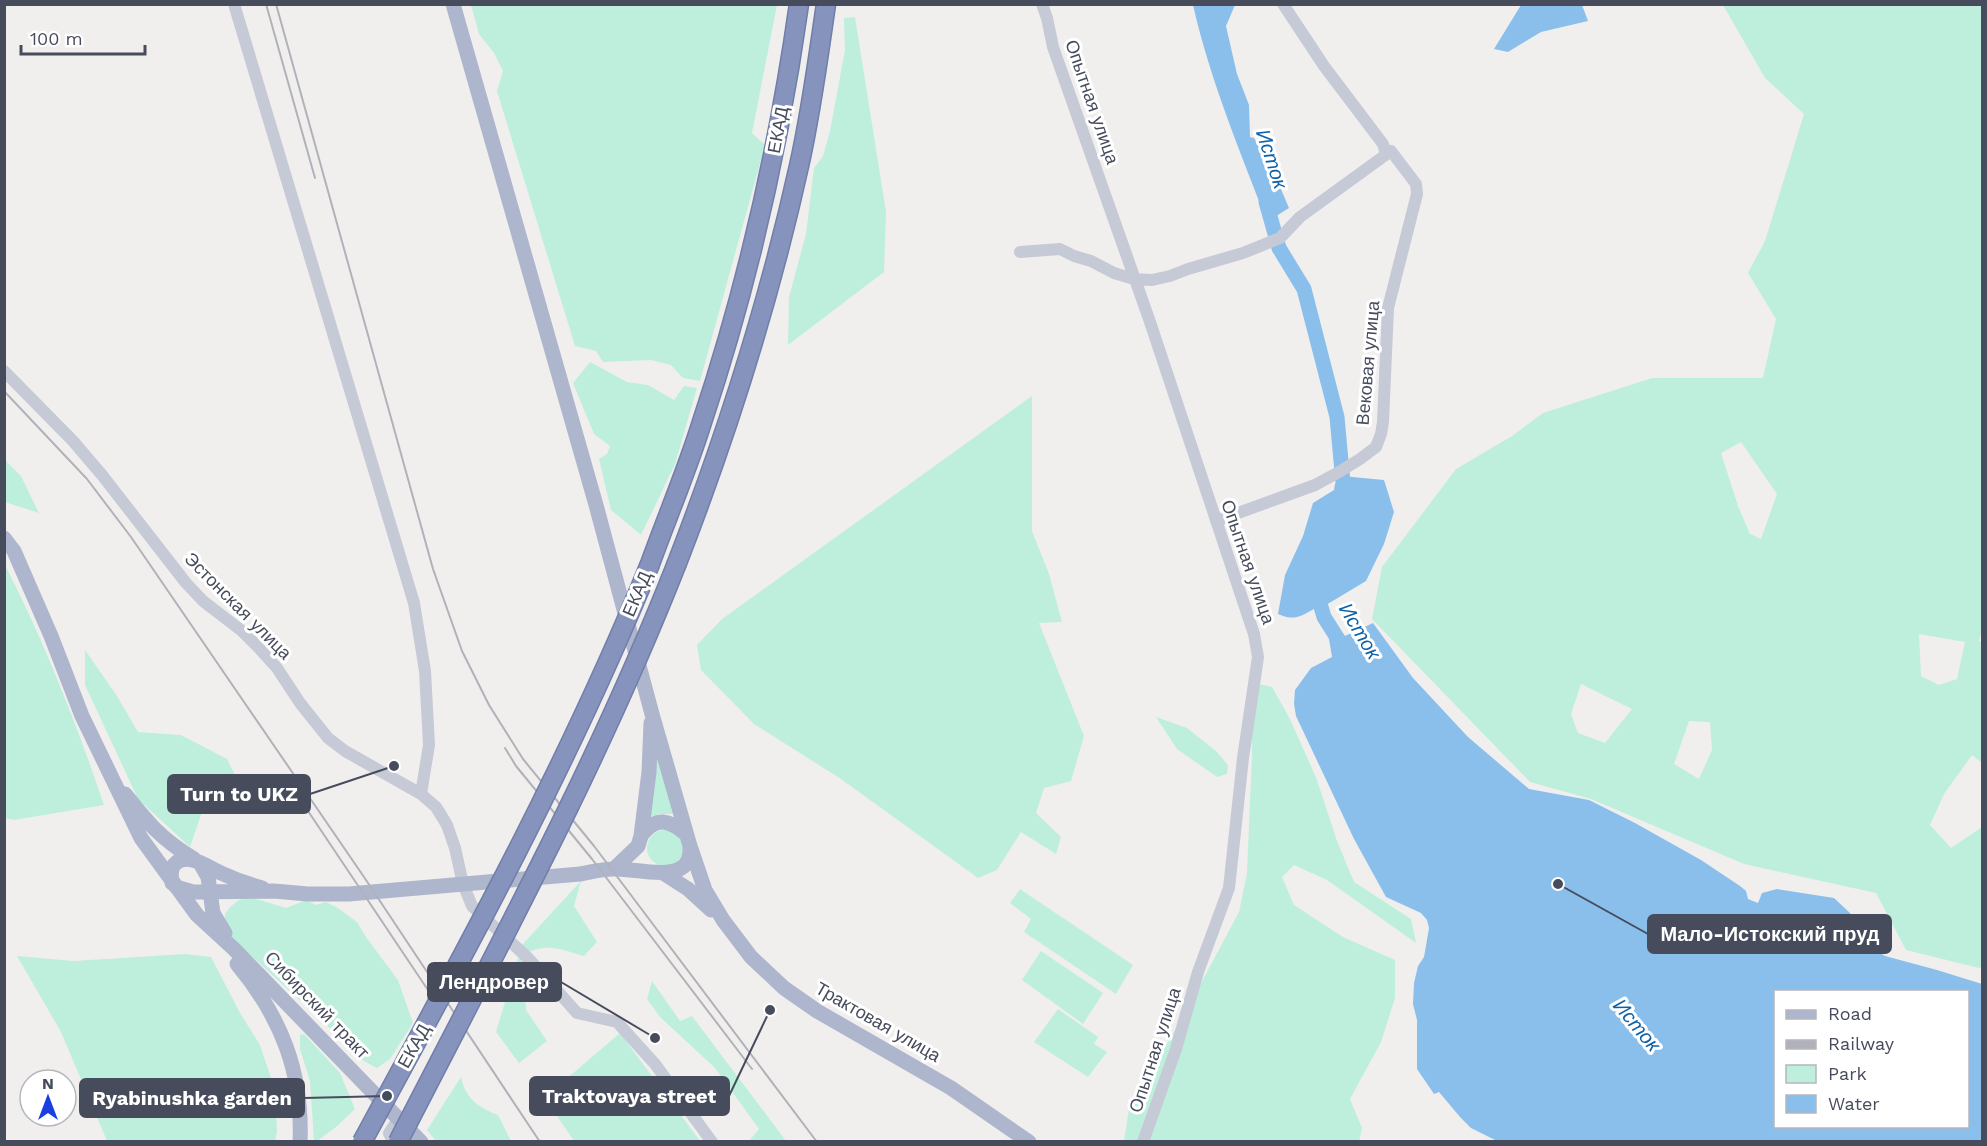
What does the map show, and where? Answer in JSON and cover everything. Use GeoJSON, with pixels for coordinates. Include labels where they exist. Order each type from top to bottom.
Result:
{"type":"FeatureCollection","features":[{"type":"Feature","properties":{"kind":"highway","name":"ЕКАД"},"geometry":{"type":"LineString","coordinates":[[362,1142],[457,968],[547,793],[650,564],[702,423],[749,257],[773,154],[799,4]]}},
{"type":"Feature","properties":{"kind":"highway","name":"ЕКАД"},"geometry":{"type":"LineString","coordinates":[[398,1142],[552,842],[640,652],[712,473],[770,282],[799,166],[816,75],[826,4]]}},
{"type":"Feature","properties":{"kind":"main road"},"geometry":{"type":"LineString","coordinates":[[453,4],[596,505],[688,841],[705,890],[723,920]]}},
{"type":"Feature","properties":{"kind":"main road","name":"Сибирский тракт"},"geometry":{"type":"LineString","coordinates":[[4,538],[15,551],[82,716],[141,838],[197,915],[234,949],[421,1142]]}},
{"type":"Feature","properties":{"kind":"main road"},"geometry":{"type":"LineString","coordinates":[[652,714],[649,772],[639,855],[644,862],[688,889],[723,920]]}},
{"type":"Feature","properties":{"kind":"main road","name":"Сибирский тракт"},"geometry":{"type":"LineString","coordinates":[[112,777],[155,831],[198,862],[213,913],[234,949]]}},
{"type":"Feature","properties":{"kind":"main road"},"geometry":{"type":"LineString","coordinates":[[274,891],[185,859],[175,864],[171,871],[174,885],[185,891],[205,887],[235,892],[349,894],[580,874],[615,868],[660,873],[682,867],[688,861],[688,841],[675,824],[657,823],[646,829],[640,841],[615,868]]}},
{"type":"Feature","properties":{"kind":"main road"},"geometry":{"type":"LineString","coordinates":[[220,925],[217,912],[219,903],[224,897],[235,892]]}},
{"type":"Feature","properties":{"kind":"main road"},"geometry":{"type":"LineString","coordinates":[[197,915],[247,976],[274,1017],[285,1039],[298,1087],[300,1142]]}},
{"type":"Feature","properties":{"kind":"main road","name":"Трактовая улица"},"geometry":{"type":"LineString","coordinates":[[723,920],[751,957],[784,988],[817,1011],[935,1078],[1029,1142]]}},
{"type":"Feature","properties":{"kind":"street"},"geometry":{"type":"LineString","coordinates":[[234,4],[414,603],[425,671],[429,745],[422,794]]}},
{"type":"Feature","properties":{"kind":"street","name":"Опытная улица"},"geometry":{"type":"LineString","coordinates":[[1042,4],[1053,47],[1254,634],[1258,657],[1243,758],[1229,888],[1198,972],[1176,1049],[1143,1142]]}},
{"type":"Feature","properties":{"kind":"street","name":"Вековая улица"},"geometry":{"type":"LineString","coordinates":[[1216,521],[1315,485],[1376,447],[1381,434],[1384,407],[1388,308],[1417,194],[1416,184],[1324,66],[1283,4]]}},
{"type":"Feature","properties":{"kind":"street"},"geometry":{"type":"LineString","coordinates":[[1020,252],[1060,249],[1114,273],[1134,279],[1152,280],[1170,276],[1276,240],[1300,217],[1389,152]]}},
{"type":"Feature","properties":{"kind":"street","name":"Эстонская улица"},"geometry":{"type":"LineString","coordinates":[[4,371],[73,441],[186,583],[203,601],[242,630],[277,668],[300,703],[328,738],[345,751],[422,794],[436,807],[447,825],[463,884],[472,906],[529,959],[577,1013],[617,1022],[655,1064],[712,1142]]}},
{"type":"Feature","properties":{"kind":"street"},"geometry":{"type":"LineString","coordinates":[[393,1142],[389,1133],[399,1118]]}},
{"type":"Feature","properties":{"kind":"green space"},"geometry":{"type":"Polygon","coordinates":[[[471,5],[777,5],[752,133],[765,145],[700,381],[683,378],[671,365],[651,360],[603,362],[596,351],[575,346],[497,91],[503,71],[494,53],[479,34],[471,5]]]}},
{"type":"Feature","properties":{"kind":"green space"},"geometry":{"type":"Polygon","coordinates":[[[1723,5],[1982,5],[1982,631],[1979,641],[1982,642],[1982,763],[1972,755],[1944,794],[1930,825],[1951,848],[1982,827],[1982,967],[1979,968],[1906,950],[1876,893],[1744,864],[1591,799],[1530,782],[1372,619],[1382,567],[1456,469],[1512,436],[1543,413],[1652,378],[1763,378],[1776,319],[1748,273],[1765,241],[1804,114],[1765,78],[1723,5]],[[1741,442],[1721,453],[1738,506],[1750,534],[1761,539],[1777,494],[1741,442]],[[1919,634],[1921,676],[1939,685],[1957,679],[1965,642],[1919,634]],[[1581,684],[1571,714],[1578,733],[1605,743],[1632,709],[1581,684]],[[1689,721],[1674,764],[1699,779],[1712,750],[1710,722],[1689,721]]]}},
{"type":"Feature","properties":{"kind":"green space"},"geometry":{"type":"Polygon","coordinates":[[[855,17],[886,212],[884,272],[788,345],[789,297],[806,234],[814,168],[823,156],[830,131],[845,50],[844,18],[855,17]]]}},
{"type":"Feature","properties":{"kind":"green space"},"geometry":{"type":"Polygon","coordinates":[[[590,362],[627,382],[648,385],[674,400],[684,386],[697,388],[675,464],[641,535],[611,510],[599,459],[607,454],[610,446],[594,434],[573,383],[590,362]]]}},
{"type":"Feature","properties":{"kind":"green space"},"geometry":{"type":"Polygon","coordinates":[[[1032,396],[1032,531],[1049,574],[1062,622],[1039,623],[1084,736],[1071,781],[1044,788],[1036,813],[1061,837],[1056,854],[1021,832],[997,870],[978,878],[841,779],[754,724],[701,670],[697,645],[722,619],[1032,396]]]}},
{"type":"Feature","properties":{"kind":"green space"},"geometry":{"type":"Polygon","coordinates":[[[4,459],[21,476],[39,513],[5,502],[4,459]]]}},
{"type":"Feature","properties":{"kind":"green space"},"geometry":{"type":"Polygon","coordinates":[[[4,563],[33,622],[58,682],[104,805],[14,820],[5,818],[4,563]]]}},
{"type":"Feature","properties":{"kind":"green space"},"geometry":{"type":"Polygon","coordinates":[[[85,650],[117,696],[138,732],[181,735],[227,759],[246,797],[203,809],[190,847],[138,799],[85,685],[85,650]]]}},
{"type":"Feature","properties":{"kind":"green space"},"geometry":{"type":"Polygon","coordinates":[[[1259,684],[1272,687],[1290,719],[1317,780],[1337,841],[1354,882],[1411,919],[1416,943],[1327,880],[1294,865],[1282,877],[1294,905],[1343,937],[1395,960],[1395,998],[1381,1042],[1350,1099],[1362,1128],[1359,1141],[1124,1142],[1129,1108],[1186,1011],[1239,912],[1247,873],[1252,754],[1251,721],[1259,684]]]}},
{"type":"Feature","properties":{"kind":"green space"},"geometry":{"type":"Polygon","coordinates":[[[1156,717],[1187,728],[1216,751],[1228,765],[1227,774],[1217,777],[1177,749],[1156,717]]]}},
{"type":"Feature","properties":{"kind":"green space"},"geometry":{"type":"Polygon","coordinates":[[[656,745],[674,814],[649,817],[656,745]]]}},
{"type":"Feature","properties":{"kind":"green space"},"geometry":{"type":"Polygon","coordinates":[[[665,830],[678,835],[683,848],[678,861],[665,866],[652,861],[647,848],[652,835],[665,830]]]}},
{"type":"Feature","properties":{"kind":"green space"},"geometry":{"type":"Polygon","coordinates":[[[581,881],[574,906],[597,942],[584,956],[553,948],[539,949],[523,955],[526,1010],[547,1041],[519,1063],[496,1032],[522,945],[581,881]]]}},
{"type":"Feature","properties":{"kind":"green space"},"geometry":{"type":"Polygon","coordinates":[[[1020,889],[1133,965],[1116,994],[1024,932],[1031,919],[1010,903],[1020,889]]]}},
{"type":"Feature","properties":{"kind":"green space"},"geometry":{"type":"Polygon","coordinates":[[[250,897],[286,908],[306,900],[316,905],[326,902],[357,922],[398,980],[413,1023],[390,1059],[377,1068],[362,1060],[256,960],[233,943],[225,926],[225,914],[239,900],[250,897]]]}},
{"type":"Feature","properties":{"kind":"green space"},"geometry":{"type":"Polygon","coordinates":[[[1041,951],[1103,993],[1083,1024],[1022,980],[1041,951]]]}},
{"type":"Feature","properties":{"kind":"green space"},"geometry":{"type":"Polygon","coordinates":[[[185,954],[211,957],[240,1013],[260,1045],[275,1090],[277,1132],[275,1141],[107,1141],[61,1032],[17,956],[74,961],[185,954]]]}},
{"type":"Feature","properties":{"kind":"green space"},"geometry":{"type":"Polygon","coordinates":[[[652,981],[680,1021],[692,1016],[786,1141],[749,1141],[759,1129],[715,1068],[660,1017],[647,999],[652,981]]]}},
{"type":"Feature","properties":{"kind":"green space"},"geometry":{"type":"Polygon","coordinates":[[[1058,1009],[1098,1037],[1094,1044],[1107,1052],[1088,1077],[1034,1042],[1058,1009]]]}},
{"type":"Feature","properties":{"kind":"green space"},"geometry":{"type":"Polygon","coordinates":[[[620,1033],[700,1141],[574,1141],[542,1094],[571,1075],[620,1033]]]}},
{"type":"Feature","properties":{"kind":"green space"},"geometry":{"type":"Polygon","coordinates":[[[304,1034],[340,1073],[355,1109],[317,1141],[314,1141],[310,1081],[300,1049],[300,1035],[304,1034]]]}},
{"type":"Feature","properties":{"kind":"green space"},"geometry":{"type":"Polygon","coordinates":[[[461,1077],[469,1096],[485,1109],[498,1115],[511,1141],[436,1141],[427,1130],[461,1077]]]}},
{"type":"Feature","properties":{"kind":"water"},"geometry":{"type":"Polygon","coordinates":[[[1193,5],[1235,5],[1226,26],[1237,74],[1249,105],[1250,137],[1254,138],[1272,168],[1289,208],[1267,222],[1217,88],[1193,5]]]}},
{"type":"Feature","properties":{"kind":"water"},"geometry":{"type":"Polygon","coordinates":[[[1521,5],[1582,5],[1588,21],[1541,32],[1508,52],[1494,49],[1521,5]]]}},
{"type":"Feature","properties":{"kind":"water"},"geometry":{"type":"Polygon","coordinates":[[[1342,476],[1384,480],[1394,512],[1384,544],[1366,581],[1326,605],[1326,615],[1320,618],[1314,609],[1296,617],[1278,614],[1285,575],[1303,536],[1313,503],[1334,490],[1335,484],[1342,476]]]}},
{"type":"Feature","properties":{"kind":"water"},"geometry":{"type":"Polygon","coordinates":[[[1373,623],[1413,678],[1468,737],[1529,789],[1589,800],[1701,860],[1740,886],[1746,891],[1748,899],[1758,903],[1762,893],[1777,889],[1834,898],[1850,913],[1869,946],[1885,956],[1982,984],[1982,1141],[1499,1142],[1471,1128],[1439,1092],[1434,1094],[1417,1069],[1414,983],[1418,966],[1424,957],[1429,928],[1427,920],[1421,913],[1386,897],[1354,839],[1296,716],[1295,690],[1311,668],[1332,657],[1328,633],[1338,630],[1345,636],[1373,623]]]}},
{"type":"Feature","properties":{"kind":"waterway","name":"Исток"},"geometry":{"type":"LineString","coordinates":[[1266,202],[1279,248],[1304,289],[1337,417],[1343,483]]}},
{"type":"Feature","properties":{"kind":"waterway","name":"Исток"},"geometry":{"type":"LineString","coordinates":[[1319,600],[1324,617],[1343,647]]}},
{"type":"Feature","properties":{"kind":"railway"},"geometry":{"type":"LineString","coordinates":[[266,4],[315,178]]}},
{"type":"Feature","properties":{"kind":"railway"},"geometry":{"type":"LineString","coordinates":[[276,4],[433,569],[462,651],[489,705],[523,759],[594,846],[817,1142]]}},
{"type":"Feature","properties":{"kind":"railway"},"geometry":{"type":"LineString","coordinates":[[4,391],[87,479],[131,537],[364,877],[540,1142]]}},
{"type":"Feature","properties":{"kind":"railway"},"geometry":{"type":"LineString","coordinates":[[505,748],[516,766],[592,859],[752,1069]]}},
{"type":"Feature","properties":{"kind":"railway"},"geometry":{"type":"LineString","coordinates":[[308,811],[442,1011]]}},
{"type":"Feature","properties":{"kind":"place","name":"Turn to UKZ"},"geometry":{"type":"Point","coordinates":[394,766]}},
{"type":"Feature","properties":{"kind":"place","name":"Мало-Истокский пруд"},"geometry":{"type":"Point","coordinates":[1558,884]}},
{"type":"Feature","properties":{"kind":"place","name":"Traktovaya street"},"geometry":{"type":"Point","coordinates":[770,1010]}},
{"type":"Feature","properties":{"kind":"place","name":"Лендровер"},"geometry":{"type":"Point","coordinates":[655,1038]}},
{"type":"Feature","properties":{"kind":"place","name":"Ryabinushka garden"},"geometry":{"type":"Point","coordinates":[387,1096]}}]}
